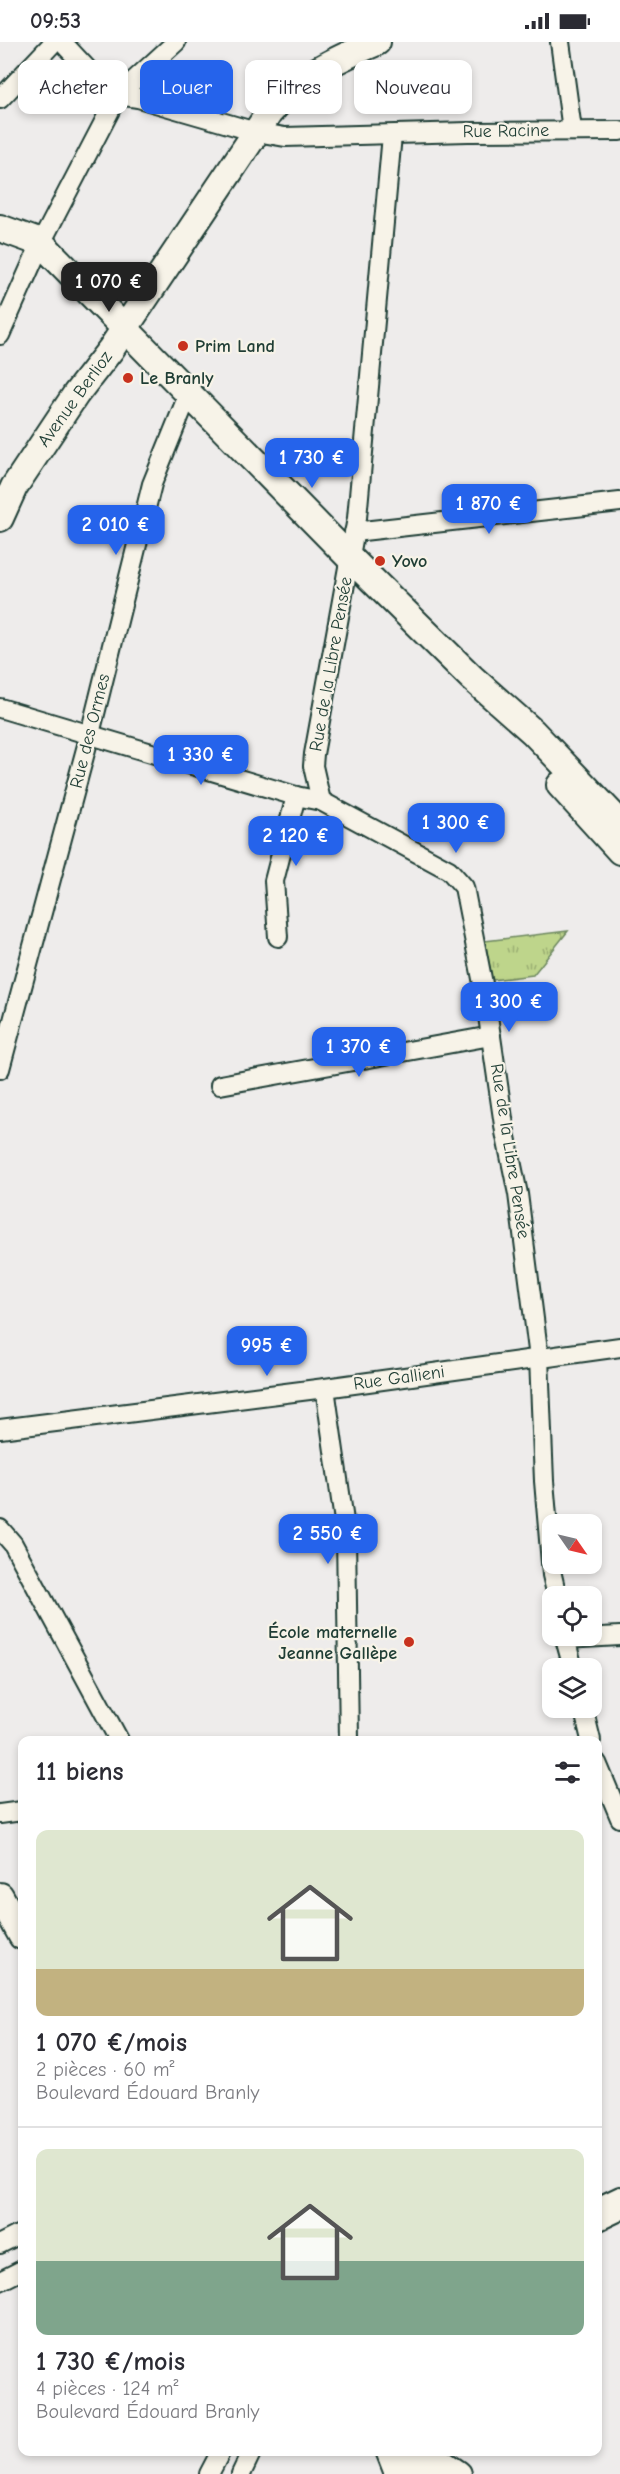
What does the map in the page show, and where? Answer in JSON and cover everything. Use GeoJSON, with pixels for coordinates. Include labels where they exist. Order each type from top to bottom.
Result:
{"type":"FeatureCollection","features":[{"type":"Feature","properties":{"kind":"street"},"geometry":{"type":"LineString","coordinates":[[0,99],[54,42]]}},
{"type":"Feature","properties":{"kind":"street"},"geometry":{"type":"LineString","coordinates":[[62,42],[79,60]]}},
{"type":"Feature","properties":{"kind":"street"},"geometry":{"type":"LineString","coordinates":[[128,86],[176,42]]}},
{"type":"Feature","properties":{"kind":"street","name":"Avenue Berlioz"},"geometry":{"type":"LineString","coordinates":[[0,518],[14,487],[268,113],[298,83],[332,61],[377,42]]}},
{"type":"Feature","properties":{"kind":"street"},"geometry":{"type":"LineString","coordinates":[[560,42],[572,130]]}},
{"type":"Feature","properties":{"kind":"street","name":"Rue Racine"},"geometry":{"type":"LineString","coordinates":[[128,96],[256,132],[285,137],[572,130],[620,131]]}},
{"type":"Feature","properties":{"kind":"street"},"geometry":{"type":"LineString","coordinates":[[0,335],[41,243],[108,114]]}},
{"type":"Feature","properties":{"kind":"street","name":"Rue de la Libre Pensée"},"geometry":{"type":"LineString","coordinates":[[392,135],[354,532],[314,766],[321,801],[449,870],[464,887],[491,1036],[505,1132],[518,1194],[539,1358],[544,1480],[554,1586]]}},
{"type":"Feature","properties":{"kind":"street"},"geometry":{"type":"LineString","coordinates":[[0,228],[41,243],[349,558],[472,678],[525,724],[620,823]]}},
{"type":"Feature","properties":{"kind":"street","name":"Rue des Ormes"},"geometry":{"type":"LineString","coordinates":[[0,1069],[90,734],[152,484],[189,395]]}},
{"type":"Feature","properties":{"kind":"street"},"geometry":{"type":"LineString","coordinates":[[354,532],[620,502]]}},
{"type":"Feature","properties":{"kind":"street"},"geometry":{"type":"LineString","coordinates":[[472,678],[498,717],[620,851]]}},
{"type":"Feature","properties":{"kind":"street"},"geometry":{"type":"LineString","coordinates":[[0,708],[296,796],[321,801]]}},
{"type":"Feature","properties":{"kind":"street"},"geometry":{"type":"LineString","coordinates":[[278,937],[274,881],[296,796]]}},
{"type":"Feature","properties":{"kind":"street"},"geometry":{"type":"LineString","coordinates":[[220,1085],[491,1036]]}},
{"type":"Feature","properties":{"kind":"street","name":"Rue Gallieni"},"geometry":{"type":"LineString","coordinates":[[0,1429],[325,1388],[620,1347]]}},
{"type":"Feature","properties":{"kind":"street"},"geometry":{"type":"LineString","coordinates":[[325,1388],[346,1535],[350,1736]]}},
{"type":"Feature","properties":{"kind":"street"},"geometry":{"type":"LineString","coordinates":[[0,1529],[13,1544],[117,1736]]}},
{"type":"Feature","properties":{"kind":"street"},"geometry":{"type":"LineString","coordinates":[[602,1636],[620,1636]]}},
{"type":"Feature","properties":{"kind":"street"},"geometry":{"type":"LineString","coordinates":[[586,1718],[590,1736]]}},
{"type":"Feature","properties":{"kind":"street"},"geometry":{"type":"LineString","coordinates":[[602,1775],[620,1818]]}},
{"type":"Feature","properties":{"kind":"street"},"geometry":{"type":"LineString","coordinates":[[0,1814],[18,1812]]}},
{"type":"Feature","properties":{"kind":"street"},"geometry":{"type":"LineString","coordinates":[[0,1896],[18,1929]]}},
{"type":"Feature","properties":{"kind":"street"},"geometry":{"type":"LineString","coordinates":[[602,2205],[620,2196]]}},
{"type":"Feature","properties":{"kind":"street"},"geometry":{"type":"LineString","coordinates":[[602,2220],[620,2211]]}},
{"type":"Feature","properties":{"kind":"street"},"geometry":{"type":"LineString","coordinates":[[0,2244],[18,2236]]}},
{"type":"Feature","properties":{"kind":"street"},"geometry":{"type":"LineString","coordinates":[[0,2281],[18,2272]]}},
{"type":"Feature","properties":{"kind":"street"},"geometry":{"type":"LineString","coordinates":[[209,2474],[218,2456]]}},
{"type":"Feature","properties":{"kind":"street"},"geometry":{"type":"LineString","coordinates":[[241,2474],[250,2456]]}},
{"type":"Feature","properties":{"kind":"street"},"geometry":{"type":"LineString","coordinates":[[387,2456],[394,2474]]}},
{"type":"Feature","properties":{"kind":"street"},"geometry":{"type":"LineString","coordinates":[[402,2456],[429,2474]]}},
{"type":"Feature","properties":{"kind":"street"},"geometry":{"type":"LineString","coordinates":[[431,2456],[458,2474]]}},
{"type":"Feature","properties":{"kind":"green space"},"geometry":{"type":"Polygon","coordinates":[[[568,931],[533,975],[492,980],[485,941],[568,931]]]}},
{"type":"Feature","properties":{"kind":"place","name":"Prim Land"},"geometry":{"type":"Point","coordinates":[183,346]}},
{"type":"Feature","properties":{"kind":"place","name":"Le Branly"},"geometry":{"type":"Point","coordinates":[128,378]}},
{"type":"Feature","properties":{"kind":"place","name":"Yovo"},"geometry":{"type":"Point","coordinates":[380,561]}},
{"type":"Feature","properties":{"kind":"place","name":"École maternelle Jeanne Gallèpe"},"geometry":{"type":"Point","coordinates":[409,1642]}}]}
